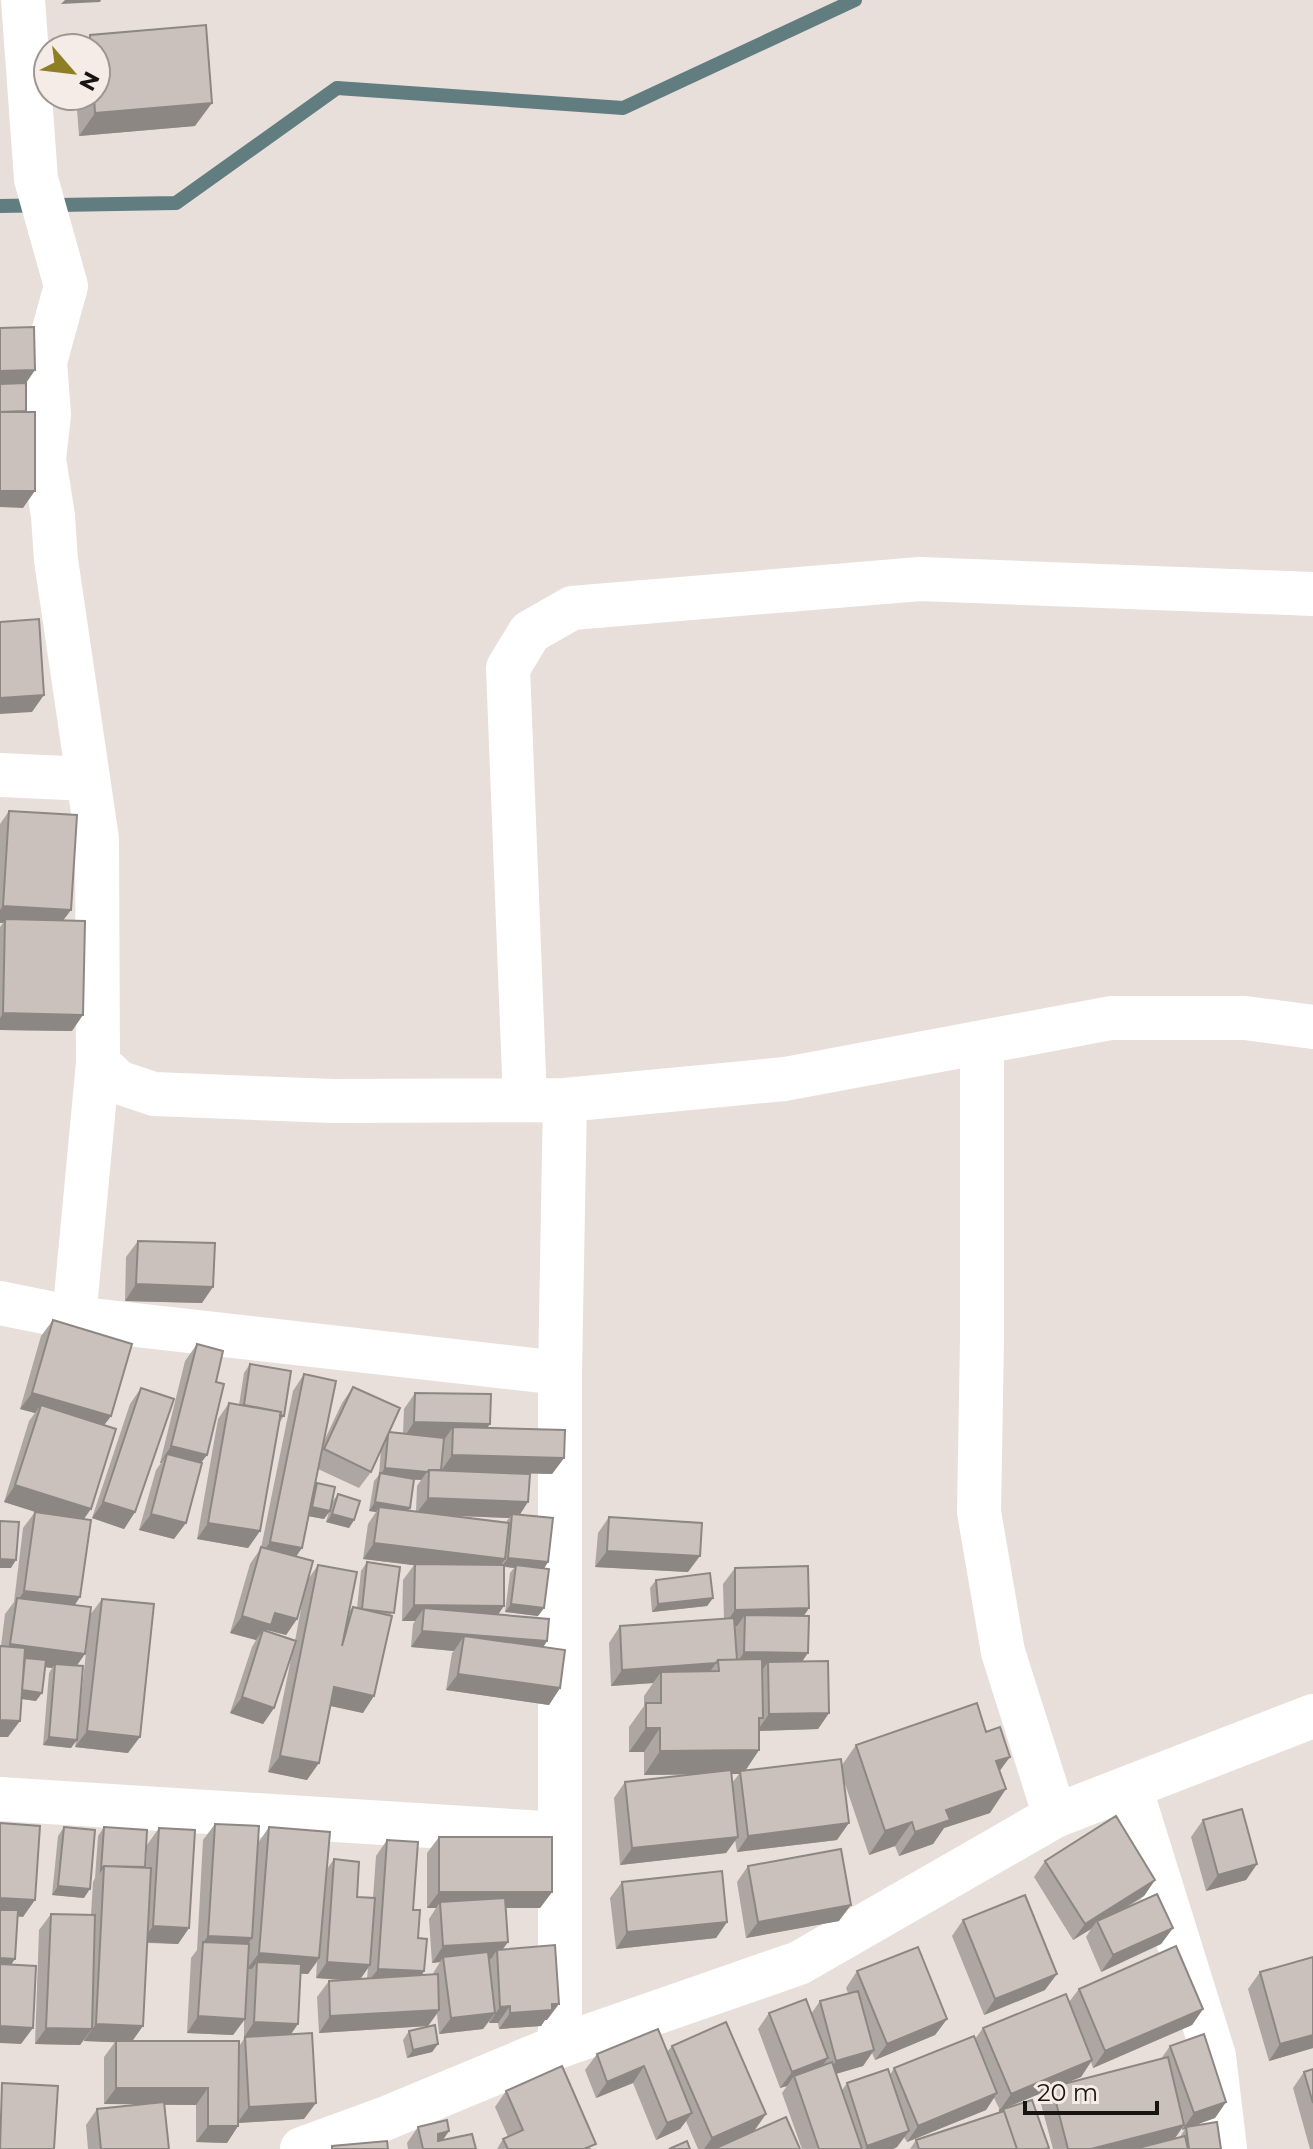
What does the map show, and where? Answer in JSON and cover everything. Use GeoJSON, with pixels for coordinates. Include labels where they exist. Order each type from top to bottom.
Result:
{"type":"FeatureCollection","features":[{"type":"Feature","properties":{"kind":"street"},"geometry":{"type":"LineString","coordinates":[[23,0],[43,205],[66,286],[45,362],[49,415],[44,459],[97,839],[98,1063],[74,1318]]}},
{"type":"Feature","properties":{"kind":"street"},"geometry":{"type":"LineString","coordinates":[[560,2046],[560,1373],[545,1100],[508,668],[530,632],[572,608],[920,579],[1313,594]]}},
{"type":"Feature","properties":{"kind":"street"},"geometry":{"type":"LineString","coordinates":[[0,775],[88,779]]}},
{"type":"Feature","properties":{"kind":"street"},"geometry":{"type":"LineString","coordinates":[[98,1063],[118,1082],[154,1094],[333,1101],[545,1100],[785,1079],[1111,1018],[1245,1018],[1313,1027]]}},
{"type":"Feature","properties":{"kind":"street"},"geometry":{"type":"LineString","coordinates":[[982,1042],[979,1512],[1003,1652],[1055,1816]]}},
{"type":"Feature","properties":{"kind":"street"},"geometry":{"type":"LineString","coordinates":[[0,1303],[74,1318],[560,1373]]}},
{"type":"Feature","properties":{"kind":"street"},"geometry":{"type":"LineString","coordinates":[[302,2149],[386,2134],[560,2046],[799,1963],[1055,1816],[1313,1716]]}},
{"type":"Feature","properties":{"kind":"street"},"geometry":{"type":"LineString","coordinates":[[1130,1787],[1214,2056],[1225,2149]]}},
{"type":"Feature","properties":{"kind":"street"},"geometry":{"type":"LineString","coordinates":[[0,1799],[560,1834]]}},
{"type":"Feature","properties":{"kind":"building"},"geometry":{"type":"Polygon","coordinates":[[[206,25],[212,103],[112,112],[112,33],[206,25]]]}},
{"type":"Feature","properties":{"kind":"building"},"geometry":{"type":"Polygon","coordinates":[[[34,327],[35,370],[0,371],[0,328],[34,327]]]}},
{"type":"Feature","properties":{"kind":"building"},"geometry":{"type":"Polygon","coordinates":[[[26,383],[26,411],[0,412],[0,384],[26,383]]]}},
{"type":"Feature","properties":{"kind":"building"},"geometry":{"type":"Polygon","coordinates":[[[0,412],[35,412],[35,491],[0,491],[0,412]]]}},
{"type":"Feature","properties":{"kind":"building"},"geometry":{"type":"Polygon","coordinates":[[[39,619],[44,695],[0,698],[0,622],[39,619]]]}},
{"type":"Feature","properties":{"kind":"building"},"geometry":{"type":"Polygon","coordinates":[[[9,811],[77,815],[71,910],[3,906],[9,811]]]}},
{"type":"Feature","properties":{"kind":"building"},"geometry":{"type":"Polygon","coordinates":[[[5,919],[85,921],[83,1015],[3,1013],[5,919]]]}},
{"type":"Feature","properties":{"kind":"building"},"geometry":{"type":"Polygon","coordinates":[[[138,1241],[215,1243],[213,1287],[136,1284],[138,1241]]]}},
{"type":"Feature","properties":{"kind":"building"},"geometry":{"type":"Polygon","coordinates":[[[53,1320],[132,1344],[111,1416],[32,1393],[53,1320]]]}},
{"type":"Feature","properties":{"kind":"building"},"geometry":{"type":"Polygon","coordinates":[[[197,1344],[223,1351],[216,1382],[224,1384],[207,1455],[171,1446],[197,1344]]]}},
{"type":"Feature","properties":{"kind":"building"},"geometry":{"type":"Polygon","coordinates":[[[250,1364],[291,1371],[284,1416],[280,1415],[281,1412],[244,1405],[250,1364]]]}},
{"type":"Feature","properties":{"kind":"building"},"geometry":{"type":"Polygon","coordinates":[[[304,1374],[336,1381],[302,1548],[270,1542],[304,1374]]]}},
{"type":"Feature","properties":{"kind":"building"},"geometry":{"type":"Polygon","coordinates":[[[353,1387],[400,1408],[371,1472],[324,1449],[353,1387]]]}},
{"type":"Feature","properties":{"kind":"building"},"geometry":{"type":"Polygon","coordinates":[[[141,1388],[174,1399],[135,1512],[103,1502],[141,1388]]]}},
{"type":"Feature","properties":{"kind":"building"},"geometry":{"type":"Polygon","coordinates":[[[415,1393],[491,1394],[490,1424],[414,1422],[415,1393]]]}},
{"type":"Feature","properties":{"kind":"building"},"geometry":{"type":"Polygon","coordinates":[[[229,1403],[281,1412],[260,1531],[208,1523],[229,1403]]]}},
{"type":"Feature","properties":{"kind":"building"},"geometry":{"type":"Polygon","coordinates":[[[41,1405],[116,1429],[91,1509],[15,1485],[41,1405]]]}},
{"type":"Feature","properties":{"kind":"building"},"geometry":{"type":"Polygon","coordinates":[[[453,1427],[565,1430],[564,1458],[452,1455],[453,1427]]]}},
{"type":"Feature","properties":{"kind":"building"},"geometry":{"type":"Polygon","coordinates":[[[389,1432],[444,1438],[441,1470],[427,1472],[385,1468],[389,1432]]]}},
{"type":"Feature","properties":{"kind":"building"},"geometry":{"type":"Polygon","coordinates":[[[167,1454],[202,1463],[186,1523],[151,1514],[167,1454]]]}},
{"type":"Feature","properties":{"kind":"building"},"geometry":{"type":"Polygon","coordinates":[[[429,1470],[530,1474],[528,1502],[428,1498],[429,1470]]]}},
{"type":"Feature","properties":{"kind":"building"},"geometry":{"type":"Polygon","coordinates":[[[380,1473],[414,1479],[410,1508],[375,1502],[380,1473]]]}},
{"type":"Feature","properties":{"kind":"building"},"geometry":{"type":"Polygon","coordinates":[[[317,1483],[335,1487],[330,1511],[312,1507],[317,1483]]]}},
{"type":"Feature","properties":{"kind":"building"},"geometry":{"type":"Polygon","coordinates":[[[338,1494],[360,1501],[354,1520],[332,1514],[338,1494]]]}},
{"type":"Feature","properties":{"kind":"building"},"geometry":{"type":"Polygon","coordinates":[[[379,1507],[509,1523],[505,1559],[374,1543],[379,1507]]]}},
{"type":"Feature","properties":{"kind":"building"},"geometry":{"type":"Polygon","coordinates":[[[35,1512],[91,1520],[80,1597],[24,1591],[35,1512]]]}},
{"type":"Feature","properties":{"kind":"building"},"geometry":{"type":"Polygon","coordinates":[[[512,1514],[553,1518],[548,1562],[508,1558],[512,1514]]]}},
{"type":"Feature","properties":{"kind":"building"},"geometry":{"type":"Polygon","coordinates":[[[609,1517],[702,1523],[700,1556],[607,1551],[609,1517]]]}},
{"type":"Feature","properties":{"kind":"building"},"geometry":{"type":"Polygon","coordinates":[[[0,1521],[19,1522],[16,1560],[0,1559],[0,1521]]]}},
{"type":"Feature","properties":{"kind":"building"},"geometry":{"type":"Polygon","coordinates":[[[261,1547],[313,1561],[297,1619],[275,1613],[271,1625],[242,1616],[261,1547]]]}},
{"type":"Feature","properties":{"kind":"building"},"geometry":{"type":"Polygon","coordinates":[[[367,1562],[400,1567],[394,1613],[362,1609],[367,1562]]]}},
{"type":"Feature","properties":{"kind":"building"},"geometry":{"type":"Polygon","coordinates":[[[415,1564],[504,1565],[504,1606],[414,1605],[415,1564]]]}},
{"type":"Feature","properties":{"kind":"building"},"geometry":{"type":"Polygon","coordinates":[[[318,1565],[357,1572],[342,1646],[353,1607],[392,1616],[374,1696],[334,1687],[319,1763],[280,1756],[318,1565]]]}},
{"type":"Feature","properties":{"kind":"building"},"geometry":{"type":"Polygon","coordinates":[[[516,1565],[549,1569],[544,1608],[511,1604],[516,1565]]]}},
{"type":"Feature","properties":{"kind":"building"},"geometry":{"type":"Polygon","coordinates":[[[808,1566],[809,1608],[735,1610],[735,1568],[808,1566]]]}},
{"type":"Feature","properties":{"kind":"building"},"geometry":{"type":"Polygon","coordinates":[[[710,1573],[713,1598],[658,1604],[656,1580],[710,1573]]]}},
{"type":"Feature","properties":{"kind":"building"},"geometry":{"type":"Polygon","coordinates":[[[17,1598],[91,1607],[85,1654],[10,1644],[17,1598]]]}},
{"type":"Feature","properties":{"kind":"building"},"geometry":{"type":"Polygon","coordinates":[[[102,1599],[154,1604],[140,1737],[87,1731],[102,1599]]]}},
{"type":"Feature","properties":{"kind":"building"},"geometry":{"type":"Polygon","coordinates":[[[424,1608],[549,1619],[547,1641],[422,1631],[424,1608]]]}},
{"type":"Feature","properties":{"kind":"building"},"geometry":{"type":"Polygon","coordinates":[[[745,1615],[809,1616],[808,1653],[744,1652],[745,1615]]]}},
{"type":"Feature","properties":{"kind":"building"},"geometry":{"type":"Polygon","coordinates":[[[734,1618],[737,1660],[622,1670],[620,1626],[734,1618]]]}},
{"type":"Feature","properties":{"kind":"building"},"geometry":{"type":"Polygon","coordinates":[[[263,1630],[296,1641],[274,1708],[242,1697],[263,1630]]]}},
{"type":"Feature","properties":{"kind":"building"},"geometry":{"type":"Polygon","coordinates":[[[464,1636],[565,1650],[560,1688],[458,1674],[464,1636]]]}},
{"type":"Feature","properties":{"kind":"building"},"geometry":{"type":"Polygon","coordinates":[[[0,1646],[25,1648],[20,1721],[0,1720],[0,1646]]]}},
{"type":"Feature","properties":{"kind":"building"},"geometry":{"type":"Polygon","coordinates":[[[25,1658],[46,1660],[42,1693],[22,1690],[25,1658]]]}},
{"type":"Feature","properties":{"kind":"building"},"geometry":{"type":"Polygon","coordinates":[[[762,1659],[763,1718],[759,1718],[759,1750],[660,1751],[660,1728],[646,1728],[646,1703],[661,1703],[661,1672],[719,1671],[718,1660],[762,1659]]]}},
{"type":"Feature","properties":{"kind":"building"},"geometry":{"type":"Polygon","coordinates":[[[828,1661],[829,1713],[769,1714],[768,1662],[828,1661]]]}},
{"type":"Feature","properties":{"kind":"building"},"geometry":{"type":"Polygon","coordinates":[[[55,1664],[83,1666],[77,1740],[49,1737],[55,1664]]]}},
{"type":"Feature","properties":{"kind":"building"},"geometry":{"type":"Polygon","coordinates":[[[977,1703],[986,1732],[1000,1727],[1010,1757],[996,1761],[1006,1789],[946,1810],[950,1820],[915,1832],[912,1822],[885,1831],[856,1745],[977,1703]]]}},
{"type":"Feature","properties":{"kind":"building"},"geometry":{"type":"Polygon","coordinates":[[[841,1759],[849,1823],[748,1836],[740,1771],[841,1759]]]}},
{"type":"Feature","properties":{"kind":"building"},"geometry":{"type":"Polygon","coordinates":[[[731,1770],[738,1837],[632,1848],[625,1782],[731,1770]]]}},
{"type":"Feature","properties":{"kind":"building"},"geometry":{"type":"Polygon","coordinates":[[[1242,1809],[1257,1864],[1218,1875],[1203,1820],[1242,1809]]]}},
{"type":"Feature","properties":{"kind":"building"},"geometry":{"type":"Polygon","coordinates":[[[1116,1816],[1155,1880],[1085,1924],[1045,1861],[1116,1816]]]}},
{"type":"Feature","properties":{"kind":"building"},"geometry":{"type":"Polygon","coordinates":[[[0,1823],[40,1826],[35,1900],[0,1898],[0,1823]]]}},
{"type":"Feature","properties":{"kind":"building"},"geometry":{"type":"Polygon","coordinates":[[[215,1824],[259,1826],[252,1938],[208,1936],[215,1824]]]}},
{"type":"Feature","properties":{"kind":"building"},"geometry":{"type":"Polygon","coordinates":[[[64,1827],[95,1830],[90,1889],[58,1886],[64,1827]]]}},
{"type":"Feature","properties":{"kind":"building"},"geometry":{"type":"Polygon","coordinates":[[[104,1827],[147,1830],[145,1867],[104,1866],[101,1870],[104,1827]]]}},
{"type":"Feature","properties":{"kind":"building"},"geometry":{"type":"Polygon","coordinates":[[[269,1827],[330,1832],[319,1958],[259,1953],[269,1827]]]}},
{"type":"Feature","properties":{"kind":"building"},"geometry":{"type":"Polygon","coordinates":[[[159,1828],[195,1830],[189,1928],[153,1926],[159,1828]]]}},
{"type":"Feature","properties":{"kind":"building"},"geometry":{"type":"Polygon","coordinates":[[[439,1837],[552,1837],[552,1892],[439,1892],[439,1837]]]}},
{"type":"Feature","properties":{"kind":"building"},"geometry":{"type":"Polygon","coordinates":[[[387,1840],[418,1842],[413,1910],[420,1910],[418,1938],[427,1939],[424,1971],[378,1969],[387,1840]]]}},
{"type":"Feature","properties":{"kind":"building"},"geometry":{"type":"Polygon","coordinates":[[[841,1849],[851,1905],[758,1922],[748,1866],[841,1849]]]}},
{"type":"Feature","properties":{"kind":"building"},"geometry":{"type":"Polygon","coordinates":[[[334,1859],[359,1862],[357,1897],[375,1898],[370,1965],[327,1962],[334,1859]]]}},
{"type":"Feature","properties":{"kind":"building"},"geometry":{"type":"Polygon","coordinates":[[[104,1866],[151,1868],[143,2026],[96,2024],[104,1866]]]}},
{"type":"Feature","properties":{"kind":"building"},"geometry":{"type":"Polygon","coordinates":[[[722,1871],[727,1922],[627,1932],[622,1882],[722,1871]]]}},
{"type":"Feature","properties":{"kind":"building"},"geometry":{"type":"Polygon","coordinates":[[[1157,1894],[1173,1928],[1113,1955],[1097,1921],[1157,1894]]]}},
{"type":"Feature","properties":{"kind":"building"},"geometry":{"type":"Polygon","coordinates":[[[1025,1895],[1057,1974],[995,1999],[963,1920],[1025,1895]]]}},
{"type":"Feature","properties":{"kind":"building"},"geometry":{"type":"Polygon","coordinates":[[[505,1898],[508,1942],[443,1946],[440,1902],[505,1898]]]}},
{"type":"Feature","properties":{"kind":"building"},"geometry":{"type":"Polygon","coordinates":[[[0,1910],[18,1910],[15,1959],[0,1958],[0,1910]]]}},
{"type":"Feature","properties":{"kind":"building"},"geometry":{"type":"Polygon","coordinates":[[[51,1914],[95,1915],[92,2029],[46,2028],[51,1914]]]}},
{"type":"Feature","properties":{"kind":"building"},"geometry":{"type":"Polygon","coordinates":[[[203,1942],[249,1944],[245,2019],[198,2016],[203,1942]]]}},
{"type":"Feature","properties":{"kind":"building"},"geometry":{"type":"Polygon","coordinates":[[[555,1945],[559,2004],[552,2004],[552,2010],[510,2013],[510,2006],[500,2007],[497,1950],[555,1945]]]}},
{"type":"Feature","properties":{"kind":"building"},"geometry":{"type":"Polygon","coordinates":[[[1176,1946],[1203,2009],[1105,2051],[1079,1989],[1176,1946]]]}},
{"type":"Feature","properties":{"kind":"building"},"geometry":{"type":"Polygon","coordinates":[[[918,1947],[947,2019],[887,2044],[857,1971],[918,1947]]]}},
{"type":"Feature","properties":{"kind":"building"},"geometry":{"type":"Polygon","coordinates":[[[488,1952],[495,2013],[451,2018],[443,1957],[488,1952]]]}},
{"type":"Feature","properties":{"kind":"building"},"geometry":{"type":"Polygon","coordinates":[[[1313,1957],[1313,2035],[1280,2044],[1260,1972],[1313,1957]]]}},
{"type":"Feature","properties":{"kind":"building"},"geometry":{"type":"Polygon","coordinates":[[[257,1962],[301,1964],[298,2024],[254,2022],[257,1962]]]}},
{"type":"Feature","properties":{"kind":"building"},"geometry":{"type":"Polygon","coordinates":[[[0,1964],[36,1966],[33,2028],[0,2026],[0,1964]]]}},
{"type":"Feature","properties":{"kind":"building"},"geometry":{"type":"Polygon","coordinates":[[[438,1974],[439,2010],[330,2016],[329,1981],[438,1974]]]}},
{"type":"Feature","properties":{"kind":"building"},"geometry":{"type":"Polygon","coordinates":[[[858,1991],[874,2050],[836,2061],[820,2001],[858,1991]]]}},
{"type":"Feature","properties":{"kind":"building"},"geometry":{"type":"Polygon","coordinates":[[[1066,1994],[1092,2060],[1011,2094],[983,2028],[1066,1994]]]}},
{"type":"Feature","properties":{"kind":"building"},"geometry":{"type":"Polygon","coordinates":[[[806,1999],[828,2058],[792,2072],[769,2013],[806,1999]]]}},
{"type":"Feature","properties":{"kind":"building"},"geometry":{"type":"Polygon","coordinates":[[[726,2022],[766,2114],[712,2138],[672,2046],[726,2022]]]}},
{"type":"Feature","properties":{"kind":"building"},"geometry":{"type":"Polygon","coordinates":[[[435,2025],[438,2044],[413,2050],[409,2031],[435,2025]]]}},
{"type":"Feature","properties":{"kind":"building"},"geometry":{"type":"Polygon","coordinates":[[[658,2029],[692,2113],[667,2123],[644,2066],[607,2082],[597,2054],[658,2029]]]}},
{"type":"Feature","properties":{"kind":"building"},"geometry":{"type":"Polygon","coordinates":[[[312,2033],[316,2103],[249,2107],[245,2037],[312,2033]]]}},
{"type":"Feature","properties":{"kind":"building"},"geometry":{"type":"Polygon","coordinates":[[[1204,2034],[1226,2102],[1194,2113],[1170,2046],[1204,2034]]]}},
{"type":"Feature","properties":{"kind":"building"},"geometry":{"type":"Polygon","coordinates":[[[974,2036],[997,2093],[918,2126],[894,2068],[974,2036]]]}},
{"type":"Feature","properties":{"kind":"building"},"geometry":{"type":"Polygon","coordinates":[[[116,2041],[239,2041],[238,2126],[208,2126],[208,2088],[116,2088],[116,2041]]]}},
{"type":"Feature","properties":{"kind":"building"},"geometry":{"type":"Polygon","coordinates":[[[1168,2057],[1184,2125],[1091,2149],[1068,2149],[1052,2087],[1168,2057]]]}},
{"type":"Feature","properties":{"kind":"building"},"geometry":{"type":"Polygon","coordinates":[[[832,2062],[862,2149],[819,2149],[794,2076],[832,2062]]]}},
{"type":"Feature","properties":{"kind":"building"},"geometry":{"type":"Polygon","coordinates":[[[562,2066],[596,2144],[584,2149],[508,2149],[503,2139],[523,2130],[506,2091],[562,2066]]]}},
{"type":"Feature","properties":{"kind":"building"},"geometry":{"type":"Polygon","coordinates":[[[888,2069],[909,2131],[867,2146],[847,2083],[888,2069]]]}},
{"type":"Feature","properties":{"kind":"building"},"geometry":{"type":"Polygon","coordinates":[[[1313,2069],[1313,2103],[1304,2072],[1313,2069]]]}},
{"type":"Feature","properties":{"kind":"building"},"geometry":{"type":"Polygon","coordinates":[[[2,2083],[58,2086],[54,2149],[0,2149],[2,2083]]]}},
{"type":"Feature","properties":{"kind":"building"},"geometry":{"type":"Polygon","coordinates":[[[1032,2100],[1049,2148],[1017,2149],[1004,2111],[1000,2110],[1032,2100]]]}},
{"type":"Feature","properties":{"kind":"building"},"geometry":{"type":"Polygon","coordinates":[[[164,2102],[169,2149],[101,2149],[97,2109],[164,2102]]]}},
{"type":"Feature","properties":{"kind":"building"},"geometry":{"type":"Polygon","coordinates":[[[1004,2111],[1017,2149],[919,2149],[916,2140],[1004,2111]]]}},
{"type":"Feature","properties":{"kind":"building"},"geometry":{"type":"Polygon","coordinates":[[[786,2117],[800,2149],[714,2149],[786,2117]]]}},
{"type":"Feature","properties":{"kind":"building"},"geometry":{"type":"Polygon","coordinates":[[[447,2120],[449,2131],[438,2134],[438,2141],[472,2134],[476,2149],[423,2149],[418,2127],[447,2120]]]}},
{"type":"Feature","properties":{"kind":"building"},"geometry":{"type":"Polygon","coordinates":[[[1217,2122],[1221,2149],[1189,2149],[1186,2127],[1217,2122]]]}},
{"type":"Feature","properties":{"kind":"building"},"geometry":{"type":"Polygon","coordinates":[[[1185,2136],[1188,2149],[1134,2149],[1185,2136]]]}},
{"type":"Feature","properties":{"kind":"building"},"geometry":{"type":"Polygon","coordinates":[[[387,2141],[388,2149],[332,2149],[332,2146],[387,2141]]]}},
{"type":"Feature","properties":{"kind":"building"},"geometry":{"type":"Polygon","coordinates":[[[687,2141],[690,2149],[669,2149],[687,2141]]]}},
{"type":"Feature","properties":{"kind":"waterway"},"geometry":{"type":"LineString","coordinates":[[0,206],[176,203],[337,88],[623,108],[855,0]]}}]}
